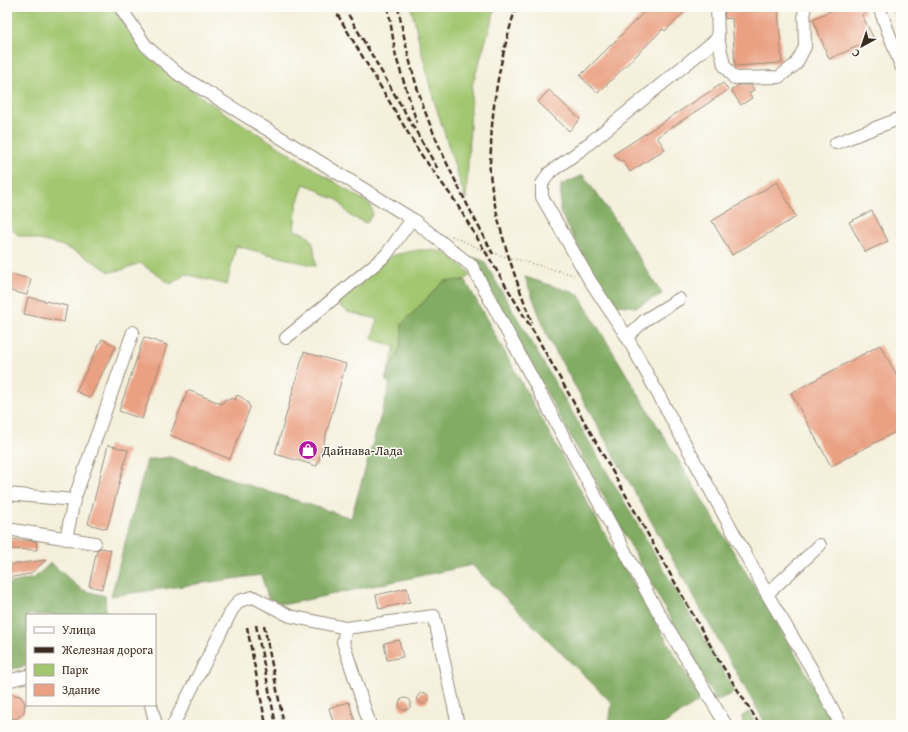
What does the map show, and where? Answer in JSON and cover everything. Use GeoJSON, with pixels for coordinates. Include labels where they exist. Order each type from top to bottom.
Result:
{"type":"FeatureCollection","features":[{"type":"Feature","properties":{"kind":"street"},"geometry":{"type":"LineString","coordinates":[[120,7],[146,46],[178,74],[412,219],[472,266],[650,598],[726,725]]}},
{"type":"Feature","properties":{"kind":"street"},"geometry":{"type":"LineString","coordinates":[[717,7],[718,38],[724,65],[734,78],[779,77],[796,64],[805,47],[804,7]]}},
{"type":"Feature","properties":{"kind":"street"},"geometry":{"type":"LineString","coordinates":[[879,7],[901,66]]}},
{"type":"Feature","properties":{"kind":"street"},"geometry":{"type":"LineString","coordinates":[[718,38],[581,150],[549,173],[542,184],[542,197],[589,278],[627,337],[767,594],[811,668],[842,725]]}},
{"type":"Feature","properties":{"kind":"street"},"geometry":{"type":"LineString","coordinates":[[836,143],[901,118]]}},
{"type":"Feature","properties":{"kind":"street"},"geometry":{"type":"LineString","coordinates":[[286,338],[386,255],[412,219]]}},
{"type":"Feature","properties":{"kind":"street"},"geometry":{"type":"LineString","coordinates":[[627,337],[645,320],[679,299]]}},
{"type":"Feature","properties":{"kind":"street"},"geometry":{"type":"LineString","coordinates":[[66,539],[74,500],[133,332]]}},
{"type":"Feature","properties":{"kind":"street"},"geometry":{"type":"LineString","coordinates":[[7,494],[74,500]]}},
{"type":"Feature","properties":{"kind":"street"},"geometry":{"type":"LineString","coordinates":[[7,529],[95,543]]}},
{"type":"Feature","properties":{"kind":"street"},"geometry":{"type":"LineString","coordinates":[[767,594],[820,545]]}},
{"type":"Feature","properties":{"kind":"street"},"geometry":{"type":"LineString","coordinates":[[173,725],[232,610],[239,602],[253,597],[290,616],[346,628],[434,616],[458,725]]}},
{"type":"Feature","properties":{"kind":"street"},"geometry":{"type":"LineString","coordinates":[[346,628],[343,642],[370,725]]}},
{"type":"Feature","properties":{"kind":"street"},"geometry":{"type":"LineString","coordinates":[[7,681],[26,676]]}},
{"type":"Feature","properties":{"kind":"street"},"geometry":{"type":"LineString","coordinates":[[151,706],[156,725]]}},
{"type":"Feature","properties":{"kind":"path"},"geometry":{"type":"LineString","coordinates":[[895,7],[901,22]]}},
{"type":"Feature","properties":{"kind":"path"},"geometry":{"type":"LineString","coordinates":[[448,235],[485,251],[589,278]]}},
{"type":"Feature","properties":{"kind":"green space"},"geometry":{"type":"Polygon","coordinates":[[[7,7],[113,7],[140,48],[168,74],[222,111],[371,205],[373,214],[366,223],[350,216],[338,200],[324,195],[317,189],[304,184],[297,204],[294,230],[307,235],[312,242],[316,266],[236,246],[227,285],[186,274],[171,284],[140,263],[122,270],[110,272],[81,254],[60,245],[18,235],[7,224],[7,7]]]}},
{"type":"Feature","properties":{"kind":"green space"},"geometry":{"type":"Polygon","coordinates":[[[411,7],[496,7],[472,86],[466,201],[431,91],[411,7]]]}},
{"type":"Feature","properties":{"kind":"green space"},"geometry":{"type":"Polygon","coordinates":[[[583,175],[612,215],[662,294],[636,307],[617,305],[591,271],[560,212],[561,185],[583,175]]]}},
{"type":"Feature","properties":{"kind":"green space"},"geometry":{"type":"Polygon","coordinates":[[[418,250],[436,251],[448,254],[471,274],[465,280],[444,281],[402,324],[401,345],[385,380],[395,347],[372,339],[377,319],[348,312],[336,303],[385,260],[394,255],[418,250]]]}},
{"type":"Feature","properties":{"kind":"green space"},"geometry":{"type":"Polygon","coordinates":[[[472,257],[484,261],[735,692],[716,701],[472,257]]]}},
{"type":"Feature","properties":{"kind":"green space"},"geometry":{"type":"Polygon","coordinates":[[[525,277],[578,294],[800,662],[835,725],[766,725],[548,338],[525,277]]]}},
{"type":"Feature","properties":{"kind":"green space"},"geometry":{"type":"Polygon","coordinates":[[[465,280],[602,529],[701,700],[662,725],[609,725],[612,703],[472,565],[287,604],[269,601],[261,575],[111,596],[147,460],[170,457],[248,485],[351,518],[390,384],[385,380],[401,345],[402,324],[444,281],[465,280]]]}},
{"type":"Feature","properties":{"kind":"green space"},"geometry":{"type":"Polygon","coordinates":[[[51,563],[82,590],[105,596],[106,614],[26,614],[26,666],[7,670],[7,584],[34,578],[51,563]]]}},
{"type":"Feature","properties":{"kind":"green space"},"geometry":{"type":"Polygon","coordinates":[[[749,712],[756,725],[743,725],[742,716],[749,712]]]}},
{"type":"Feature","properties":{"kind":"building"},"geometry":{"type":"Polygon","coordinates":[[[638,7],[690,7],[665,31],[663,29],[598,93],[580,76],[644,12],[638,7]]]}},
{"type":"Feature","properties":{"kind":"building"},"geometry":{"type":"Polygon","coordinates":[[[724,7],[778,7],[782,63],[735,66],[732,18],[725,19],[724,7]]]}},
{"type":"Feature","properties":{"kind":"building"},"geometry":{"type":"Polygon","coordinates":[[[839,7],[863,7],[866,13],[862,15],[874,39],[829,59],[813,19],[839,7]]]}},
{"type":"Feature","properties":{"kind":"building"},"geometry":{"type":"Polygon","coordinates":[[[723,83],[728,90],[657,137],[665,149],[630,172],[623,160],[620,161],[614,154],[723,83]]]}},
{"type":"Feature","properties":{"kind":"building"},"geometry":{"type":"Polygon","coordinates":[[[739,85],[751,85],[754,90],[749,93],[752,98],[741,105],[731,90],[739,85]]]}},
{"type":"Feature","properties":{"kind":"building"},"geometry":{"type":"Polygon","coordinates":[[[549,90],[580,119],[569,131],[538,102],[549,90]]]}},
{"type":"Feature","properties":{"kind":"building"},"geometry":{"type":"Polygon","coordinates":[[[777,182],[796,217],[732,255],[712,221],[777,182]]]}},
{"type":"Feature","properties":{"kind":"building"},"geometry":{"type":"Polygon","coordinates":[[[872,211],[888,241],[865,252],[849,222],[872,211]]]}},
{"type":"Feature","properties":{"kind":"building"},"geometry":{"type":"Polygon","coordinates":[[[7,273],[31,279],[27,295],[7,290],[7,273]]]}},
{"type":"Feature","properties":{"kind":"building"},"geometry":{"type":"Polygon","coordinates":[[[28,297],[67,306],[64,322],[24,314],[28,297]]]}},
{"type":"Feature","properties":{"kind":"building"},"geometry":{"type":"Polygon","coordinates":[[[144,337],[167,345],[142,419],[119,411],[144,337]]]}},
{"type":"Feature","properties":{"kind":"building"},"geometry":{"type":"Polygon","coordinates":[[[102,339],[116,346],[90,398],[76,391],[102,339]]]}},
{"type":"Feature","properties":{"kind":"building"},"geometry":{"type":"Polygon","coordinates":[[[880,345],[901,383],[901,429],[831,466],[791,393],[880,345]]]}},
{"type":"Feature","properties":{"kind":"building"},"geometry":{"type":"Polygon","coordinates":[[[304,352],[346,364],[317,466],[275,454],[304,352]]]}},
{"type":"Feature","properties":{"kind":"building"},"geometry":{"type":"Polygon","coordinates":[[[188,390],[222,404],[225,399],[230,400],[231,398],[235,400],[237,395],[248,403],[250,408],[230,459],[170,435],[188,390]]]}},
{"type":"Feature","properties":{"kind":"building"},"geometry":{"type":"Polygon","coordinates":[[[108,445],[128,450],[107,529],[88,524],[108,445]]]}},
{"type":"Feature","properties":{"kind":"building"},"geometry":{"type":"Polygon","coordinates":[[[7,539],[36,541],[37,550],[7,549],[7,539]]]}},
{"type":"Feature","properties":{"kind":"building"},"geometry":{"type":"Polygon","coordinates":[[[101,548],[111,550],[102,589],[89,586],[97,550],[101,548]]]}},
{"type":"Feature","properties":{"kind":"building"},"geometry":{"type":"Polygon","coordinates":[[[46,560],[30,574],[7,578],[7,565],[46,560]]]}},
{"type":"Feature","properties":{"kind":"building"},"geometry":{"type":"Polygon","coordinates":[[[407,588],[410,602],[379,609],[376,595],[407,588]]]}},
{"type":"Feature","properties":{"kind":"building"},"geometry":{"type":"Polygon","coordinates":[[[399,640],[403,657],[387,660],[384,643],[399,640]]]}},
{"type":"Feature","properties":{"kind":"building"},"geometry":{"type":"Polygon","coordinates":[[[421,693],[425,693],[427,694],[427,702],[421,703],[418,700],[418,696],[421,693]]]}},
{"type":"Feature","properties":{"kind":"building"},"geometry":{"type":"Polygon","coordinates":[[[11,694],[20,696],[25,703],[24,712],[16,719],[7,717],[7,695],[11,694]]]}},
{"type":"Feature","properties":{"kind":"building"},"geometry":{"type":"Polygon","coordinates":[[[405,698],[409,700],[411,704],[409,708],[405,710],[401,708],[399,704],[401,700],[405,698]]]}},
{"type":"Feature","properties":{"kind":"building"},"geometry":{"type":"Polygon","coordinates":[[[349,702],[356,725],[334,725],[329,708],[349,702]]]}},
{"type":"Feature","properties":{"kind":"railway"},"geometry":{"type":"LineString","coordinates":[[333,7],[420,153],[455,201],[539,341],[718,659],[760,725]]}},
{"type":"Feature","properties":{"kind":"railway"},"geometry":{"type":"LineString","coordinates":[[344,7],[439,171]]}},
{"type":"Feature","properties":{"kind":"railway"},"geometry":{"type":"LineString","coordinates":[[388,7],[396,57],[417,123]]}},
{"type":"Feature","properties":{"kind":"railway"},"geometry":{"type":"LineString","coordinates":[[398,7],[417,88],[426,114],[449,167],[493,254]]}},
{"type":"Feature","properties":{"kind":"railway"},"geometry":{"type":"LineString","coordinates":[[516,7],[502,58],[493,111],[490,171],[501,231],[512,268],[532,323]]}},
{"type":"Feature","properties":{"kind":"railway"},"geometry":{"type":"LineString","coordinates":[[256,625],[276,725]]}},
{"type":"Feature","properties":{"kind":"railway"},"geometry":{"type":"LineString","coordinates":[[264,625],[284,725]]}},
{"type":"Feature","properties":{"kind":"railway"},"geometry":{"type":"LineString","coordinates":[[247,627],[266,725]]}},
{"type":"Feature","properties":{"kind":"place","name":"Дайнава-Лада"},"geometry":{"type":"Point","coordinates":[308,450]}}]}
